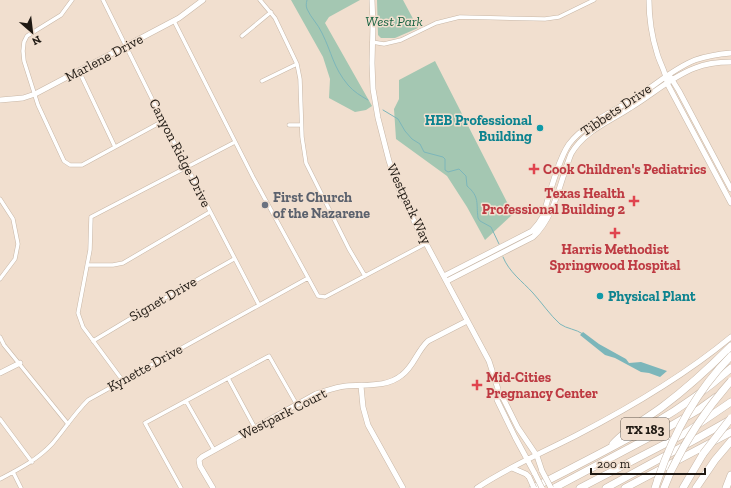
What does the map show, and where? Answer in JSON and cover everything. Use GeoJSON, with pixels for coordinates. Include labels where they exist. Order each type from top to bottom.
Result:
{"type":"FeatureCollection","features":[{"type":"Feature","properties":{"kind":"highway"},"geometry":{"type":"LineString","coordinates":[[608,449],[619,437],[663,406],[692,383],[731,346]]}},
{"type":"Feature","properties":{"kind":"highway"},"geometry":{"type":"LineString","coordinates":[[655,488],[679,427],[695,399],[711,378],[731,356]]}},
{"type":"Feature","properties":{"kind":"highway","name":"TX 183"},"geometry":{"type":"LineString","coordinates":[[534,488],[643,430],[681,407],[731,368]]}},
{"type":"Feature","properties":{"kind":"highway"},"geometry":{"type":"LineString","coordinates":[[664,488],[683,448],[698,425],[731,381]]}},
{"type":"Feature","properties":{"kind":"highway"},"geometry":{"type":"LineString","coordinates":[[554,488],[698,410],[731,385]]}},
{"type":"Feature","properties":{"kind":"highway"},"geometry":{"type":"LineString","coordinates":[[580,488],[684,434],[731,402]]}},
{"type":"Feature","properties":{"kind":"highway"},"geometry":{"type":"LineString","coordinates":[[683,488],[703,454],[731,418]]}},
{"type":"Feature","properties":{"kind":"highway","name":"TX 183"},"geometry":{"type":"LineString","coordinates":[[606,488],[698,438],[731,418]]}},
{"type":"Feature","properties":{"kind":"highway"},"geometry":{"type":"LineString","coordinates":[[625,488],[731,432]]}},
{"type":"Feature","properties":{"kind":"highway"},"geometry":{"type":"LineString","coordinates":[[696,488],[715,460],[731,441]]}},
{"type":"Feature","properties":{"kind":"highway"},"geometry":{"type":"LineString","coordinates":[[726,488],[731,475]]}},
{"type":"Feature","properties":{"kind":"street"},"geometry":{"type":"LineString","coordinates":[[72,0],[61,15],[28,36],[24,42],[23,51],[24,61],[38,105],[64,161],[67,164],[82,165],[163,122]]}},
{"type":"Feature","properties":{"kind":"street","name":"Canyon Ridge Drive"},"geometry":{"type":"LineString","coordinates":[[103,0],[163,122],[259,305]]}},
{"type":"Feature","properties":{"kind":"street"},"geometry":{"type":"LineString","coordinates":[[260,0],[271,12],[286,39],[297,64],[300,79],[302,137],[306,162],[349,249],[365,276]]}},
{"type":"Feature","properties":{"kind":"street","name":"Westpark Way"},"geometry":{"type":"LineString","coordinates":[[372,0],[372,63],[374,96],[389,162],[407,206],[490,362],[496,380],[498,393],[497,400],[542,488]]}},
{"type":"Feature","properties":{"kind":"street"},"geometry":{"type":"LineString","coordinates":[[372,42],[384,44],[401,40],[436,24],[460,17],[545,19],[559,17],[594,0]]}},
{"type":"Feature","properties":{"kind":"street"},"geometry":{"type":"LineString","coordinates":[[649,0],[657,54],[666,76],[667,83],[731,189]]}},
{"type":"Feature","properties":{"kind":"street","name":"Marlene Drive"},"geometry":{"type":"LineString","coordinates":[[0,100],[23,98],[35,94],[174,21],[187,13],[200,1]]}},
{"type":"Feature","properties":{"kind":"street"},"geometry":{"type":"LineString","coordinates":[[242,36],[271,12]]}},
{"type":"Feature","properties":{"kind":"street"},"geometry":{"type":"LineString","coordinates":[[174,21],[235,142],[317,295],[322,297],[325,296],[427,243]]}},
{"type":"Feature","properties":{"kind":"street","name":"Tibbets Drive"},"geometry":{"type":"LineString","coordinates":[[444,276],[524,239],[533,237],[540,231],[545,223],[551,210],[567,162],[577,144],[666,76],[694,61],[731,53]]}},
{"type":"Feature","properties":{"kind":"street"},"geometry":{"type":"LineString","coordinates":[[717,55],[719,62]]}},
{"type":"Feature","properties":{"kind":"street","name":"Tibbets Drive"},"geometry":{"type":"LineString","coordinates":[[447,282],[524,239],[532,231],[538,224],[545,208],[561,160],[568,146],[574,138],[587,127],[619,111],[630,109],[667,83],[694,68],[719,62],[731,62]]}},
{"type":"Feature","properties":{"kind":"street"},"geometry":{"type":"LineString","coordinates":[[262,82],[297,64]]}},
{"type":"Feature","properties":{"kind":"street"},"geometry":{"type":"LineString","coordinates":[[79,71],[115,147]]}},
{"type":"Feature","properties":{"kind":"street"},"geometry":{"type":"LineString","coordinates":[[666,76],[672,80],[731,203]]}},
{"type":"Feature","properties":{"kind":"street"},"geometry":{"type":"LineString","coordinates":[[289,125],[301,125]]}},
{"type":"Feature","properties":{"kind":"street"},"geometry":{"type":"LineString","coordinates":[[574,138],[577,144]]}},
{"type":"Feature","properties":{"kind":"street"},"geometry":{"type":"LineString","coordinates":[[123,381],[83,327],[78,313],[90,250],[90,220],[93,215],[235,142]]}},
{"type":"Feature","properties":{"kind":"street"},"geometry":{"type":"LineString","coordinates":[[561,160],[567,162]]}},
{"type":"Feature","properties":{"kind":"street"},"geometry":{"type":"LineString","coordinates":[[0,199],[12,219],[18,244],[15,259],[1,276]]}},
{"type":"Feature","properties":{"kind":"street"},"geometry":{"type":"LineString","coordinates":[[545,208],[551,210]]}},
{"type":"Feature","properties":{"kind":"street"},"geometry":{"type":"LineString","coordinates":[[87,265],[113,265],[123,263],[210,212]]}},
{"type":"Feature","properties":{"kind":"street","name":"Signet Drive"},"geometry":{"type":"LineString","coordinates":[[93,341],[234,259]]}},
{"type":"Feature","properties":{"kind":"street","name":"Kynette Drive"},"geometry":{"type":"LineString","coordinates":[[0,479],[32,462],[52,443],[88,400],[308,278]]}},
{"type":"Feature","properties":{"kind":"street","name":"Westpark Court"},"geometry":{"type":"LineString","coordinates":[[213,488],[200,466],[199,460],[202,457],[316,394],[332,388],[345,386],[381,385],[401,377],[411,368],[422,346],[428,341],[467,321]]}},
{"type":"Feature","properties":{"kind":"street"},"geometry":{"type":"LineString","coordinates":[[0,337],[4,345],[68,424]]}},
{"type":"Feature","properties":{"kind":"street"},"geometry":{"type":"LineString","coordinates":[[478,488],[512,468],[622,412],[652,394],[718,348],[731,337]]}},
{"type":"Feature","properties":{"kind":"street"},"geometry":{"type":"LineString","coordinates":[[181,488],[145,423],[269,356],[297,405]]}},
{"type":"Feature","properties":{"kind":"street"},"geometry":{"type":"LineString","coordinates":[[0,374],[20,363]]}},
{"type":"Feature","properties":{"kind":"street"},"geometry":{"type":"LineString","coordinates":[[228,378],[254,428]]}},
{"type":"Feature","properties":{"kind":"street"},"geometry":{"type":"LineString","coordinates":[[362,386],[363,408],[368,424],[403,488]]}},
{"type":"Feature","properties":{"kind":"street","name":"Westpark Way"},"geometry":{"type":"LineString","coordinates":[[498,393],[503,398],[518,428],[537,456],[542,471],[551,488]]}},
{"type":"Feature","properties":{"kind":"street"},"geometry":{"type":"LineString","coordinates":[[186,400],[214,450]]}},
{"type":"Feature","properties":{"kind":"street"},"geometry":{"type":"LineString","coordinates":[[0,419],[32,462]]}},
{"type":"Feature","properties":{"kind":"street"},"geometry":{"type":"LineString","coordinates":[[512,468],[526,474],[534,488]]}},
{"type":"Feature","properties":{"kind":"street"},"geometry":{"type":"LineString","coordinates":[[13,472],[21,488]]}},
{"type":"Feature","properties":{"kind":"green space"},"geometry":{"type":"Polygon","coordinates":[[[291,0],[360,0],[329,17],[325,23],[372,106],[366,110],[355,112],[329,98],[330,79],[323,57],[291,0]]]}},
{"type":"Feature","properties":{"kind":"green space","name":"West Park"},"geometry":{"type":"Polygon","coordinates":[[[377,0],[403,0],[418,28],[395,38],[381,38],[378,35],[377,0]]]}},
{"type":"Feature","properties":{"kind":"green space"},"geometry":{"type":"Polygon","coordinates":[[[435,61],[513,214],[485,240],[467,207],[447,176],[396,139],[394,109],[399,99],[399,80],[435,61]]]}},
{"type":"Feature","properties":{"kind":"water"},"geometry":{"type":"Polygon","coordinates":[[[583,332],[599,344],[626,359],[629,363],[641,362],[667,371],[660,377],[641,372],[615,358],[605,355],[580,335],[583,332]]]}},
{"type":"Feature","properties":{"kind":"waterway"},"geometry":{"type":"LineString","coordinates":[[307,0],[307,9],[320,30],[339,72],[350,87],[368,100]]}},
{"type":"Feature","properties":{"kind":"waterway"},"geometry":{"type":"LineString","coordinates":[[383,110],[398,119],[405,131],[412,139],[420,144],[424,152],[443,157],[445,159],[445,170],[448,172],[459,169],[466,176],[467,186],[476,197],[478,218],[480,221],[491,227],[499,244]]}},
{"type":"Feature","properties":{"kind":"waterway"},"geometry":{"type":"LineString","coordinates":[[503,257],[512,272],[560,324],[583,334]]}},
{"type":"Feature","properties":{"kind":"place","name":"HEB Professional Building"},"geometry":{"type":"Point","coordinates":[540,128]}},
{"type":"Feature","properties":{"kind":"place","name":"Cook Children's Pediatrics"},"geometry":{"type":"Point","coordinates":[534,169]}},
{"type":"Feature","properties":{"kind":"place","name":"Texas Health Professional Building 2"},"geometry":{"type":"Point","coordinates":[634,201]}},
{"type":"Feature","properties":{"kind":"place","name":"First Church of the Nazarene"},"geometry":{"type":"Point","coordinates":[265,205]}},
{"type":"Feature","properties":{"kind":"place","name":"Harris Methodist Springwood Hospital"},"geometry":{"type":"Point","coordinates":[615,233]}},
{"type":"Feature","properties":{"kind":"place","name":"Physical Plant"},"geometry":{"type":"Point","coordinates":[600,296]}},
{"type":"Feature","properties":{"kind":"place","name":"Mid-Cities Pregnancy Center"},"geometry":{"type":"Point","coordinates":[477,385]}}]}
